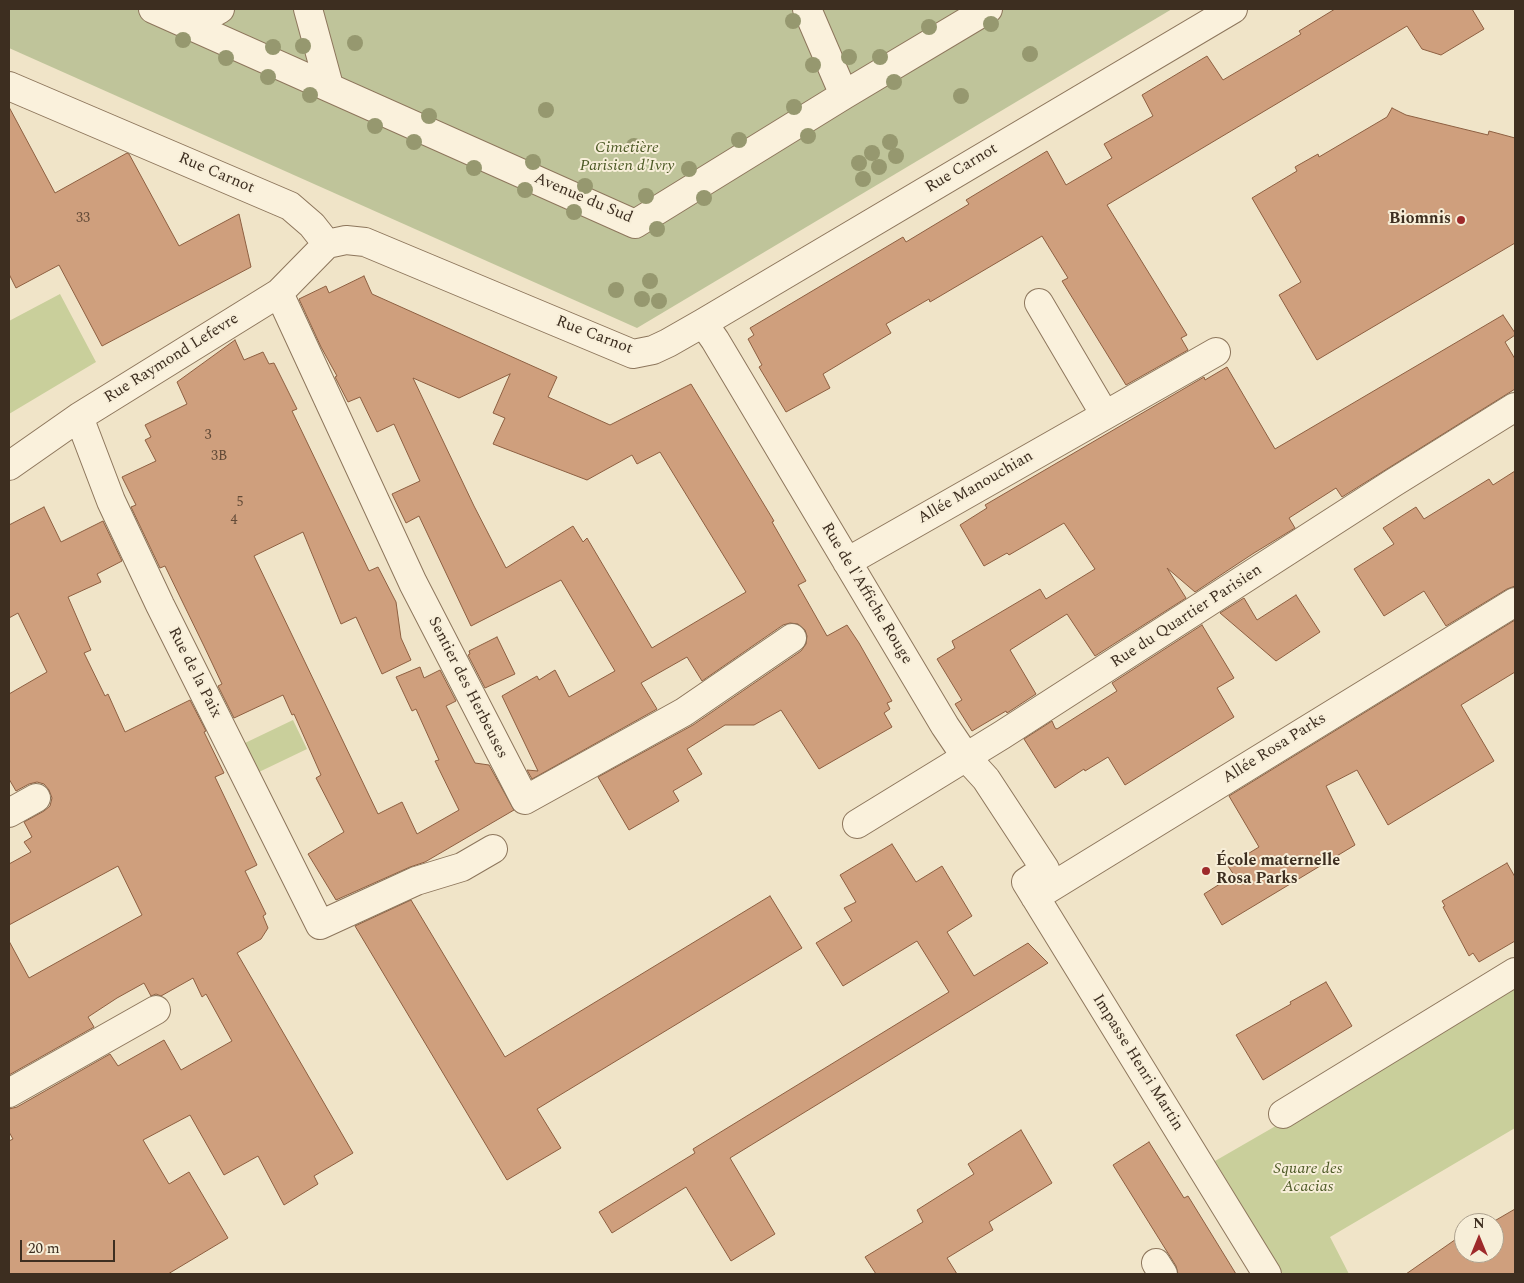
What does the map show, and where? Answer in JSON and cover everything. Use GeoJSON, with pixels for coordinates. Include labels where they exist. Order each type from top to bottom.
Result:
{"type":"FeatureCollection","features":[{"type":"Feature","properties":{"kind":"street","name":"Avenue du Sud"},"geometry":{"type":"LineString","coordinates":[[153,9],[635,224],[988,9]]}},
{"type":"Feature","properties":{"kind":"street"},"geometry":{"type":"LineString","coordinates":[[192,25],[220,9]]}},
{"type":"Feature","properties":{"kind":"street"},"geometry":{"type":"LineString","coordinates":[[308,9],[329,86]]}},
{"type":"Feature","properties":{"kind":"street"},"geometry":{"type":"LineString","coordinates":[[807,9],[844,95]]}},
{"type":"Feature","properties":{"kind":"street","name":"Rue Carnot"},"geometry":{"type":"LineString","coordinates":[[9,86],[290,206],[312,225],[327,244],[346,240],[366,242],[633,354],[660,347],[703,323],[1233,9]]}},
{"type":"Feature","properties":{"kind":"street","name":"Rue Raymond Lefevre"},"geometry":{"type":"LineString","coordinates":[[9,466],[78,417],[279,293],[327,244]]}},
{"type":"Feature","properties":{"kind":"street","name":"Sentier des Herbeuses"},"geometry":{"type":"LineString","coordinates":[[279,293],[413,583],[525,800],[684,712],[792,638]]}},
{"type":"Feature","properties":{"kind":"street"},"geometry":{"type":"LineString","coordinates":[[1039,303],[1105,415]]}},
{"type":"Feature","properties":{"kind":"street","name":"Rue de l'Affiche Rouge"},"geometry":{"type":"LineString","coordinates":[[703,323],[945,726],[966,757],[986,779],[1038,858]]}},
{"type":"Feature","properties":{"kind":"street","name":"Allée Manouchian"},"geometry":{"type":"LineString","coordinates":[[848,562],[1216,352]]}},
{"type":"Feature","properties":{"kind":"street","name":"Rue du Quartier Parisien"},"geometry":{"type":"LineString","coordinates":[[857,824],[1212,601],[1393,483],[1515,408]]}},
{"type":"Feature","properties":{"kind":"street","name":"Rue de la Paix"},"geometry":{"type":"LineString","coordinates":[[78,417],[111,501],[156,596],[320,925],[416,881],[462,867],[493,849]]}},
{"type":"Feature","properties":{"kind":"street","name":"Allée Rosa Parks"},"geometry":{"type":"LineString","coordinates":[[1036,897],[1515,602]]}},
{"type":"Feature","properties":{"kind":"street"},"geometry":{"type":"LineString","coordinates":[[9,813],[36,798]]}},
{"type":"Feature","properties":{"kind":"street","name":"Impasse Henri Martin"},"geometry":{"type":"LineString","coordinates":[[1038,858],[1045,869],[1026,882],[1267,1274]]}},
{"type":"Feature","properties":{"kind":"street"},"geometry":{"type":"LineString","coordinates":[[1283,1114],[1515,972]]}},
{"type":"Feature","properties":{"kind":"street"},"geometry":{"type":"LineString","coordinates":[[9,1093],[156,1010]]}},
{"type":"Feature","properties":{"kind":"green space","name":"Cimetière Parisien d'Ivry"},"geometry":{"type":"Polygon","coordinates":[[[9,9],[1172,9],[637,328],[9,48],[9,9]]]}},
{"type":"Feature","properties":{"kind":"green space"},"geometry":{"type":"Polygon","coordinates":[[[60,294],[96,362],[9,414],[9,321],[60,294]]]}},
{"type":"Feature","properties":{"kind":"green space"},"geometry":{"type":"Polygon","coordinates":[[[293,720],[307,749],[259,772],[245,743],[293,720]]]}},
{"type":"Feature","properties":{"kind":"green space","name":"Square des Acacias"},"geometry":{"type":"Polygon","coordinates":[[[1515,988],[1515,1128],[1330,1237],[1349,1274],[1283,1274],[1215,1161],[1515,988]]]}},
{"type":"Feature","properties":{"kind":"building"},"geometry":{"type":"Polygon","coordinates":[[[1335,9],[1472,9],[1484,29],[1441,55],[1422,49],[1407,26],[1107,205],[1187,335],[1181,338],[1188,350],[1126,385],[1062,281],[1068,278],[1042,236],[930,302],[929,299],[886,324],[891,333],[823,374],[830,388],[786,412],[759,367],[762,365],[748,339],[754,335],[750,328],[903,237],[906,242],[969,204],[966,200],[1047,151],[1066,185],[1112,158],[1104,144],[1153,116],[1142,95],[1207,56],[1223,80],[1301,34],[1299,31],[1335,9]]]}},
{"type":"Feature","properties":{"kind":"building"},"geometry":{"type":"Polygon","coordinates":[[[9,107],[55,193],[127,153],[179,246],[239,214],[251,267],[102,346],[59,265],[16,288],[9,274],[9,107]]]}},
{"type":"Feature","properties":{"kind":"building","name":"Biomnis"},"geometry":{"type":"Polygon","coordinates":[[[1392,108],[1406,115],[1488,135],[1489,131],[1515,138],[1515,243],[1317,360],[1279,295],[1301,282],[1252,198],[1297,171],[1295,167],[1318,154],[1319,157],[1387,117],[1392,108]]]}},
{"type":"Feature","properties":{"kind":"building"},"geometry":{"type":"Polygon","coordinates":[[[364,276],[372,294],[557,377],[548,397],[610,425],[691,384],[774,521],[772,522],[806,581],[798,585],[827,636],[847,625],[859,643],[892,701],[887,703],[890,709],[884,713],[892,727],[819,769],[781,710],[754,725],[725,725],[687,749],[702,774],[673,791],[679,801],[629,830],[598,777],[693,725],[801,651],[806,644],[807,636],[805,630],[798,624],[790,623],[783,625],[702,681],[687,657],[641,683],[657,709],[532,779],[527,770],[538,771],[502,696],[537,676],[539,680],[555,670],[569,697],[615,671],[561,580],[471,626],[419,516],[406,523],[392,494],[420,481],[394,424],[377,432],[360,397],[348,402],[299,299],[326,286],[329,293],[364,276]],[[510,374],[459,398],[413,378],[506,568],[573,526],[583,542],[587,538],[652,648],[746,592],[660,452],[637,464],[632,455],[587,480],[493,444],[505,418],[493,413],[510,374]]]}},
{"type":"Feature","properties":{"kind":"building"},"geometry":{"type":"Polygon","coordinates":[[[1503,315],[1515,333],[1505,342],[1515,359],[1515,389],[1342,497],[1336,488],[1289,518],[1295,528],[1195,592],[1167,568],[1186,598],[1095,656],[1067,614],[1010,650],[1036,694],[1007,713],[1006,711],[972,731],[955,704],[962,700],[937,659],[955,648],[952,641],[1040,589],[1046,599],[1095,569],[1064,523],[1009,555],[1007,553],[984,566],[960,525],[987,508],[985,505],[1204,377],[1205,380],[1227,367],[1275,449],[1503,315]]]}},
{"type":"Feature","properties":{"kind":"building"},"geometry":{"type":"Polygon","coordinates":[[[235,340],[244,360],[263,352],[269,364],[274,363],[297,409],[292,411],[369,571],[378,567],[396,602],[401,638],[411,660],[382,674],[356,617],[341,624],[303,532],[254,556],[378,814],[402,802],[417,834],[459,810],[435,761],[439,760],[416,709],[412,711],[396,677],[420,667],[424,678],[440,670],[456,701],[446,706],[475,763],[489,765],[514,810],[425,862],[336,900],[308,854],[344,832],[316,778],[321,775],[294,714],[292,715],[283,695],[234,718],[218,686],[222,684],[165,566],[160,568],[131,507],[136,505],[122,477],[156,461],[145,440],[151,437],[145,425],[187,404],[177,382],[235,340]]]}},
{"type":"Feature","properties":{"kind":"building"},"geometry":{"type":"Polygon","coordinates":[[[1515,471],[1515,586],[1446,626],[1424,591],[1384,616],[1354,569],[1394,544],[1383,528],[1416,507],[1424,519],[1489,479],[1493,485],[1515,471]]]}},
{"type":"Feature","properties":{"kind":"building"},"geometry":{"type":"Polygon","coordinates":[[[44,507],[61,542],[103,521],[122,561],[97,574],[101,582],[68,597],[91,650],[84,653],[105,696],[108,694],[125,732],[190,700],[206,731],[204,732],[224,773],[215,777],[257,865],[245,871],[266,914],[263,916],[268,928],[261,939],[237,953],[353,1153],[314,1176],[318,1184],[284,1205],[258,1156],[224,1175],[190,1115],[143,1140],[169,1184],[189,1172],[228,1238],[168,1274],[9,1274],[9,1141],[13,1139],[9,1132],[9,1109],[17,1107],[110,1054],[118,1066],[164,1040],[181,1070],[232,1041],[206,994],[202,997],[193,978],[161,996],[156,994],[151,996],[144,983],[88,1017],[94,1027],[9,1075],[9,941],[29,978],[142,915],[118,866],[9,925],[9,864],[31,852],[24,842],[32,837],[24,822],[50,806],[52,798],[44,784],[37,782],[29,784],[16,791],[9,779],[9,694],[47,672],[18,613],[9,618],[9,525],[44,507]]]}},
{"type":"Feature","properties":{"kind":"building"},"geometry":{"type":"Polygon","coordinates":[[[1296,595],[1320,632],[1276,661],[1220,613],[1244,598],[1257,620],[1296,595]]]}},
{"type":"Feature","properties":{"kind":"building"},"geometry":{"type":"Polygon","coordinates":[[[1515,620],[1515,672],[1461,705],[1494,761],[1388,825],[1357,770],[1326,786],[1355,845],[1222,925],[1204,894],[1234,875],[1228,866],[1259,847],[1229,796],[1515,620]]]}},
{"type":"Feature","properties":{"kind":"building"},"geometry":{"type":"Polygon","coordinates":[[[1202,625],[1234,678],[1217,688],[1234,717],[1125,785],[1108,757],[1085,771],[1084,769],[1055,788],[1024,739],[1052,721],[1057,729],[1117,691],[1112,683],[1202,625]]]}},
{"type":"Feature","properties":{"kind":"building"},"geometry":{"type":"Polygon","coordinates":[[[497,637],[515,674],[485,688],[468,655],[470,654],[469,651],[497,637]]]}},
{"type":"Feature","properties":{"kind":"building"},"geometry":{"type":"Polygon","coordinates":[[[892,844],[916,882],[942,866],[972,916],[947,932],[974,976],[1028,943],[1048,963],[730,1158],[775,1234],[731,1261],[686,1187],[612,1233],[599,1212],[695,1153],[693,1149],[949,992],[917,941],[843,986],[816,943],[852,921],[844,908],[856,902],[840,875],[892,844]]]}},
{"type":"Feature","properties":{"kind":"building"},"geometry":{"type":"Polygon","coordinates":[[[1507,863],[1515,877],[1515,941],[1479,962],[1473,953],[1469,956],[1443,907],[1445,906],[1442,901],[1507,863]]]}},
{"type":"Feature","properties":{"kind":"building"},"geometry":{"type":"Polygon","coordinates":[[[770,896],[802,948],[537,1109],[561,1148],[507,1180],[355,926],[411,900],[505,1057],[770,896]]]}},
{"type":"Feature","properties":{"kind":"building"},"geometry":{"type":"Polygon","coordinates":[[[1326,982],[1352,1026],[1263,1080],[1236,1035],[1326,982]]]}},
{"type":"Feature","properties":{"kind":"building"},"geometry":{"type":"Polygon","coordinates":[[[1021,1130],[1052,1183],[989,1222],[993,1230],[947,1258],[957,1274],[876,1274],[865,1257],[923,1222],[917,1210],[974,1174],[968,1164],[1021,1130]]]}},
{"type":"Feature","properties":{"kind":"building"},"geometry":{"type":"Polygon","coordinates":[[[1149,1142],[1184,1198],[1188,1196],[1236,1274],[1178,1274],[1176,1266],[1113,1165],[1149,1142]]]}},
{"type":"Feature","properties":{"kind":"building"},"geometry":{"type":"Polygon","coordinates":[[[1515,1209],[1515,1274],[1406,1274],[1454,1240],[1454,1263],[1504,1263],[1504,1215],[1515,1209]]]}},
{"type":"Feature","properties":{"kind":"place","name":"Biomnis"},"geometry":{"type":"Point","coordinates":[1461,220]}},
{"type":"Feature","properties":{"kind":"place","name":"École maternelle Rosa Parks"},"geometry":{"type":"Point","coordinates":[1206,871]}}]}
